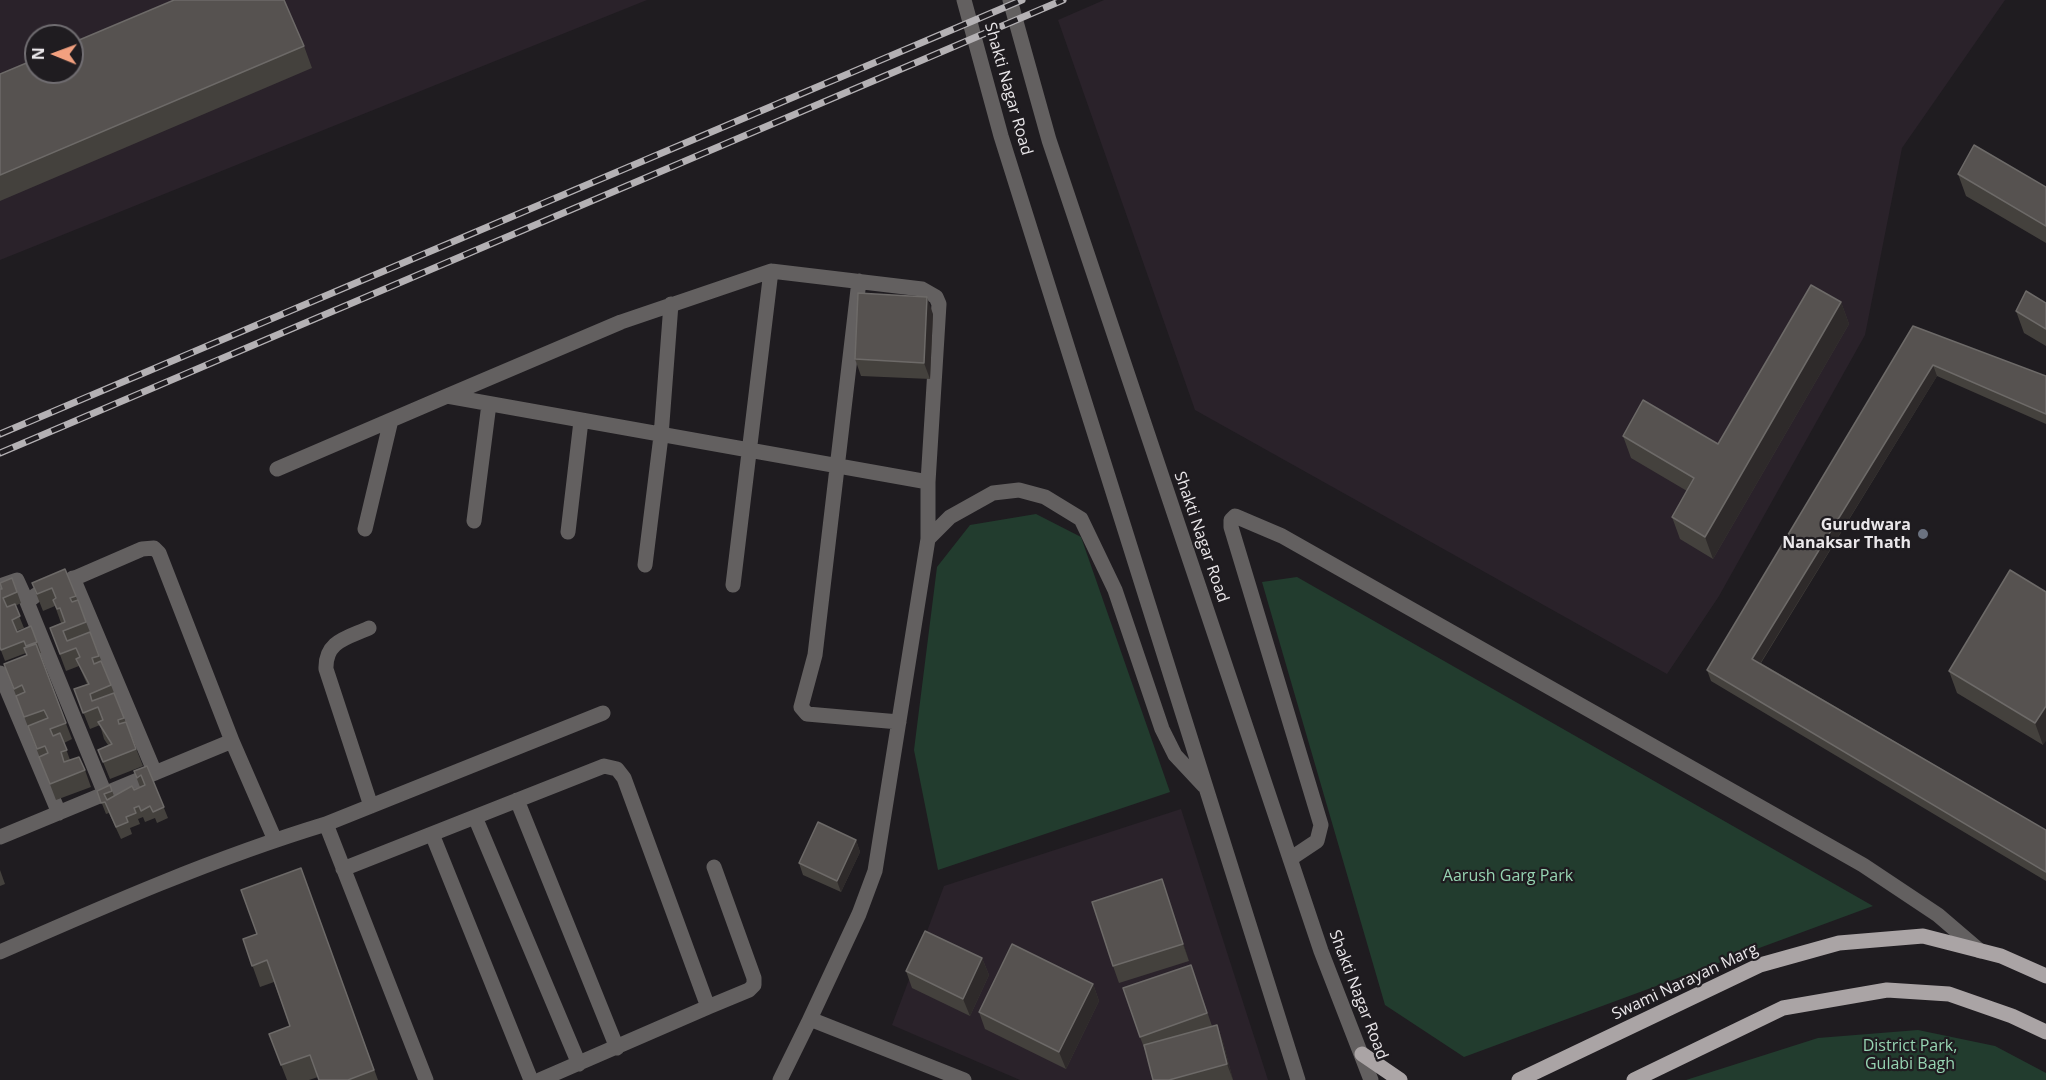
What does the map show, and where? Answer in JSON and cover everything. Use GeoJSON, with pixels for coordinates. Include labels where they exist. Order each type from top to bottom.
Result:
{"type":"FeatureCollection","features":[{"type":"Feature","properties":{"kind":"main road","name":"Swami Narayan Marg"},"geometry":{"type":"LineString","coordinates":[[1519,1080],[1760,965],[1839,943],[1923,936],[2001,956],[2046,975]]}},
{"type":"Feature","properties":{"kind":"main road"},"geometry":{"type":"LineString","coordinates":[[1634,1080],[1783,1008],[1887,990],[1949,994],[2012,1016],[2046,1032]]}},
{"type":"Feature","properties":{"kind":"main road"},"geometry":{"type":"LineString","coordinates":[[1362,1054],[1400,1080]]}},
{"type":"Feature","properties":{"kind":"street","name":"Shakti Nagar Road"},"geometry":{"type":"LineString","coordinates":[[964,0],[1005,148],[1298,1080]]}},
{"type":"Feature","properties":{"kind":"street","name":"Shakti Nagar Road"},"geometry":{"type":"LineString","coordinates":[[1010,0],[1049,140],[1321,951],[1371,1080]]}},
{"type":"Feature","properties":{"kind":"street"},"geometry":{"type":"LineString","coordinates":[[733,585],[771,271]]}},
{"type":"Feature","properties":{"kind":"street"},"geometry":{"type":"LineString","coordinates":[[277,469],[621,322],[771,271],[922,289],[936,297],[939,304],[928,482],[928,539],[875,871],[859,914],[780,1080]]}},
{"type":"Feature","properties":{"kind":"street"},"geometry":{"type":"LineString","coordinates":[[859,281],[815,655],[801,707],[807,714],[899,722]]}},
{"type":"Feature","properties":{"kind":"street"},"geometry":{"type":"LineString","coordinates":[[645,565],[661,436],[671,304]]}},
{"type":"Feature","properties":{"kind":"street"},"geometry":{"type":"LineString","coordinates":[[447,396],[749,452],[928,482]]}},
{"type":"Feature","properties":{"kind":"street"},"geometry":{"type":"LineString","coordinates":[[474,522],[489,404]]}},
{"type":"Feature","properties":{"kind":"street"},"geometry":{"type":"LineString","coordinates":[[365,529],[391,420]]}},
{"type":"Feature","properties":{"kind":"street"},"geometry":{"type":"LineString","coordinates":[[568,532],[581,421]]}},
{"type":"Feature","properties":{"kind":"street"},"geometry":{"type":"LineString","coordinates":[[928,539],[950,517],[993,493],[1019,490],[1045,497],[1081,519],[1115,590],[1162,729],[1175,755],[1207,789]]}},
{"type":"Feature","properties":{"kind":"street"},"geometry":{"type":"LineString","coordinates":[[1290,859],[1317,841],[1321,825],[1231,527],[1231,520],[1235,516],[1282,536],[1863,865],[1938,915],[1980,951]]}},
{"type":"Feature","properties":{"kind":"street"},"geometry":{"type":"LineString","coordinates":[[27,602],[36,595],[73,578],[142,549],[154,548],[159,553],[232,741],[275,840]]}},
{"type":"Feature","properties":{"kind":"street"},"geometry":{"type":"LineString","coordinates":[[73,578],[154,774]]}},
{"type":"Feature","properties":{"kind":"street"},"geometry":{"type":"LineString","coordinates":[[0,586],[17,580],[105,794]]}},
{"type":"Feature","properties":{"kind":"street"},"geometry":{"type":"LineString","coordinates":[[369,628],[334,644],[326,655],[326,669],[371,806]]}},
{"type":"Feature","properties":{"kind":"street"},"geometry":{"type":"LineString","coordinates":[[0,673],[59,813]]}},
{"type":"Feature","properties":{"kind":"street"},"geometry":{"type":"LineString","coordinates":[[0,952],[135,894],[275,840],[326,824],[603,713]]}},
{"type":"Feature","properties":{"kind":"street"},"geometry":{"type":"LineString","coordinates":[[0,837],[232,741]]}},
{"type":"Feature","properties":{"kind":"street"},"geometry":{"type":"LineString","coordinates":[[344,869],[604,766],[617,769],[624,778],[708,1007]]}},
{"type":"Feature","properties":{"kind":"street"},"geometry":{"type":"LineString","coordinates":[[517,800],[616,1048]]}},
{"type":"Feature","properties":{"kind":"street"},"geometry":{"type":"LineString","coordinates":[[475,817],[579,1064]]}},
{"type":"Feature","properties":{"kind":"street"},"geometry":{"type":"LineString","coordinates":[[326,824],[426,1080]]}},
{"type":"Feature","properties":{"kind":"street"},"geometry":{"type":"LineString","coordinates":[[432,834],[531,1080]]}},
{"type":"Feature","properties":{"kind":"street"},"geometry":{"type":"LineString","coordinates":[[540,1080],[749,990],[754,985],[754,978],[714,867]]}},
{"type":"Feature","properties":{"kind":"street"},"geometry":{"type":"LineString","coordinates":[[810,1019],[964,1080]]}},
{"type":"Feature","properties":{"kind":"shaded area"},"geometry":{"type":"Polygon","coordinates":[[[0,0],[647,0],[0,260],[0,0]]]}},
{"type":"Feature","properties":{"kind":"shaded area"},"geometry":{"type":"Polygon","coordinates":[[[1104,0],[2005,0],[1902,148],[1865,335],[1719,596],[1667,674],[1195,410],[1058,20],[1104,0]]]}},
{"type":"Feature","properties":{"kind":"shaded area"},"geometry":{"type":"Polygon","coordinates":[[[1181,809],[1268,1080],[1020,1080],[892,1025],[944,886],[1181,809]]]}},
{"type":"Feature","properties":{"kind":"green space"},"geometry":{"type":"Polygon","coordinates":[[[1036,514],[1081,537],[1170,792],[938,870],[914,750],[937,567],[970,525],[1036,514]]]}},
{"type":"Feature","properties":{"kind":"green space","name":"Aarush Garg Park"},"geometry":{"type":"Polygon","coordinates":[[[1297,577],[1873,906],[1464,1057],[1385,1005],[1262,582],[1297,577]]]}},
{"type":"Feature","properties":{"kind":"green space","name":"District Park, Gulabi Bagh"},"geometry":{"type":"Polygon","coordinates":[[[1918,1030],[1995,1046],[2046,1073],[2046,1080],[1686,1080],[1818,1038],[1918,1030]]]}},
{"type":"Feature","properties":{"kind":"building"},"geometry":{"type":"Polygon","coordinates":[[[174,0],[284,0],[304,46],[0,175],[0,74],[24,64],[24,84],[84,84],[84,38],[174,0]]]}},
{"type":"Feature","properties":{"kind":"building"},"geometry":{"type":"Polygon","coordinates":[[[1974,145],[2046,187],[2046,226],[1958,174],[1974,145]]]}},
{"type":"Feature","properties":{"kind":"building"},"geometry":{"type":"Polygon","coordinates":[[[1811,285],[1841,302],[1705,537],[1672,517],[1694,478],[1623,436],[1643,400],[1718,444],[1811,285]]]}},
{"type":"Feature","properties":{"kind":"building"},"geometry":{"type":"Polygon","coordinates":[[[2026,291],[2046,303],[2046,329],[2016,311],[2026,291]]]}},
{"type":"Feature","properties":{"kind":"building"},"geometry":{"type":"Polygon","coordinates":[[[858,293],[927,297],[924,363],[855,359],[858,293]]]}},
{"type":"Feature","properties":{"kind":"building"},"geometry":{"type":"Polygon","coordinates":[[[1913,326],[2046,376],[2046,414],[1933,365],[1752,659],[2046,830],[2046,872],[1707,670],[1913,326]]]}},
{"type":"Feature","properties":{"kind":"building"},"geometry":{"type":"Polygon","coordinates":[[[65,569],[76,596],[70,598],[72,602],[78,600],[86,622],[63,631],[67,641],[90,632],[99,656],[92,658],[94,664],[101,661],[111,685],[90,694],[92,701],[114,693],[124,718],[118,720],[119,724],[126,722],[136,749],[103,762],[98,750],[112,744],[98,722],[103,720],[98,707],[83,713],[74,689],[89,684],[76,659],[80,657],[76,648],[60,654],[50,628],[65,622],[60,608],[57,609],[53,600],[56,598],[52,588],[37,594],[32,583],[65,569]]]}},
{"type":"Feature","properties":{"kind":"building"},"geometry":{"type":"Polygon","coordinates":[[[2010,570],[2046,592],[2046,706],[2035,723],[1949,671],[2010,570]]]}},
{"type":"Feature","properties":{"kind":"building"},"geometry":{"type":"Polygon","coordinates":[[[12,578],[17,592],[3,598],[7,607],[15,604],[20,616],[12,620],[17,632],[31,626],[37,642],[26,646],[24,641],[1,650],[0,589],[2,589],[0,583],[12,578]]]}},
{"type":"Feature","properties":{"kind":"building"},"geometry":{"type":"Polygon","coordinates":[[[36,644],[66,723],[50,729],[53,736],[60,733],[67,750],[61,752],[64,762],[79,757],[85,770],[50,784],[39,757],[48,753],[45,746],[37,749],[28,726],[48,718],[44,710],[24,717],[16,696],[25,692],[22,685],[14,689],[4,664],[27,655],[24,648],[36,644]]]}},
{"type":"Feature","properties":{"kind":"building"},"geometry":{"type":"Polygon","coordinates":[[[147,766],[164,807],[153,812],[150,806],[141,811],[139,806],[134,808],[136,813],[126,817],[128,822],[116,827],[105,802],[101,803],[97,791],[110,785],[112,791],[104,794],[107,800],[132,786],[134,790],[145,785],[141,775],[137,778],[134,771],[147,766]]]}},
{"type":"Feature","properties":{"kind":"building"},"geometry":{"type":"Polygon","coordinates":[[[818,822],[856,840],[837,881],[799,863],[818,822]]]}},
{"type":"Feature","properties":{"kind":"building"},"geometry":{"type":"Polygon","coordinates":[[[301,868],[374,1070],[348,1080],[319,1080],[310,1055],[281,1065],[269,1034],[290,1026],[267,960],[252,966],[243,939],[257,934],[241,890],[301,868]]]}},
{"type":"Feature","properties":{"kind":"building"},"geometry":{"type":"Polygon","coordinates":[[[1162,879],[1183,944],[1113,966],[1092,902],[1162,879]]]}},
{"type":"Feature","properties":{"kind":"building"},"geometry":{"type":"Polygon","coordinates":[[[925,931],[982,958],[963,999],[906,971],[925,931]]]}},
{"type":"Feature","properties":{"kind":"building"},"geometry":{"type":"Polygon","coordinates":[[[1012,944],[1093,984],[1059,1052],[979,1012],[1012,944]]]}},
{"type":"Feature","properties":{"kind":"building"},"geometry":{"type":"Polygon","coordinates":[[[1191,965],[1207,1013],[1140,1037],[1123,988],[1191,965]]]}},
{"type":"Feature","properties":{"kind":"building"},"geometry":{"type":"Polygon","coordinates":[[[1217,1025],[1227,1064],[1169,1080],[1153,1080],[1144,1045],[1217,1025]]]}},
{"type":"Feature","properties":{"kind":"railway"},"geometry":{"type":"LineString","coordinates":[[0,434],[1022,0]]}},
{"type":"Feature","properties":{"kind":"railway"},"geometry":{"type":"LineString","coordinates":[[0,453],[1063,0]]}},
{"type":"Feature","properties":{"kind":"place","name":"Gurudwara Nanaksar Thath"},"geometry":{"type":"Point","coordinates":[1923,534]}}]}
